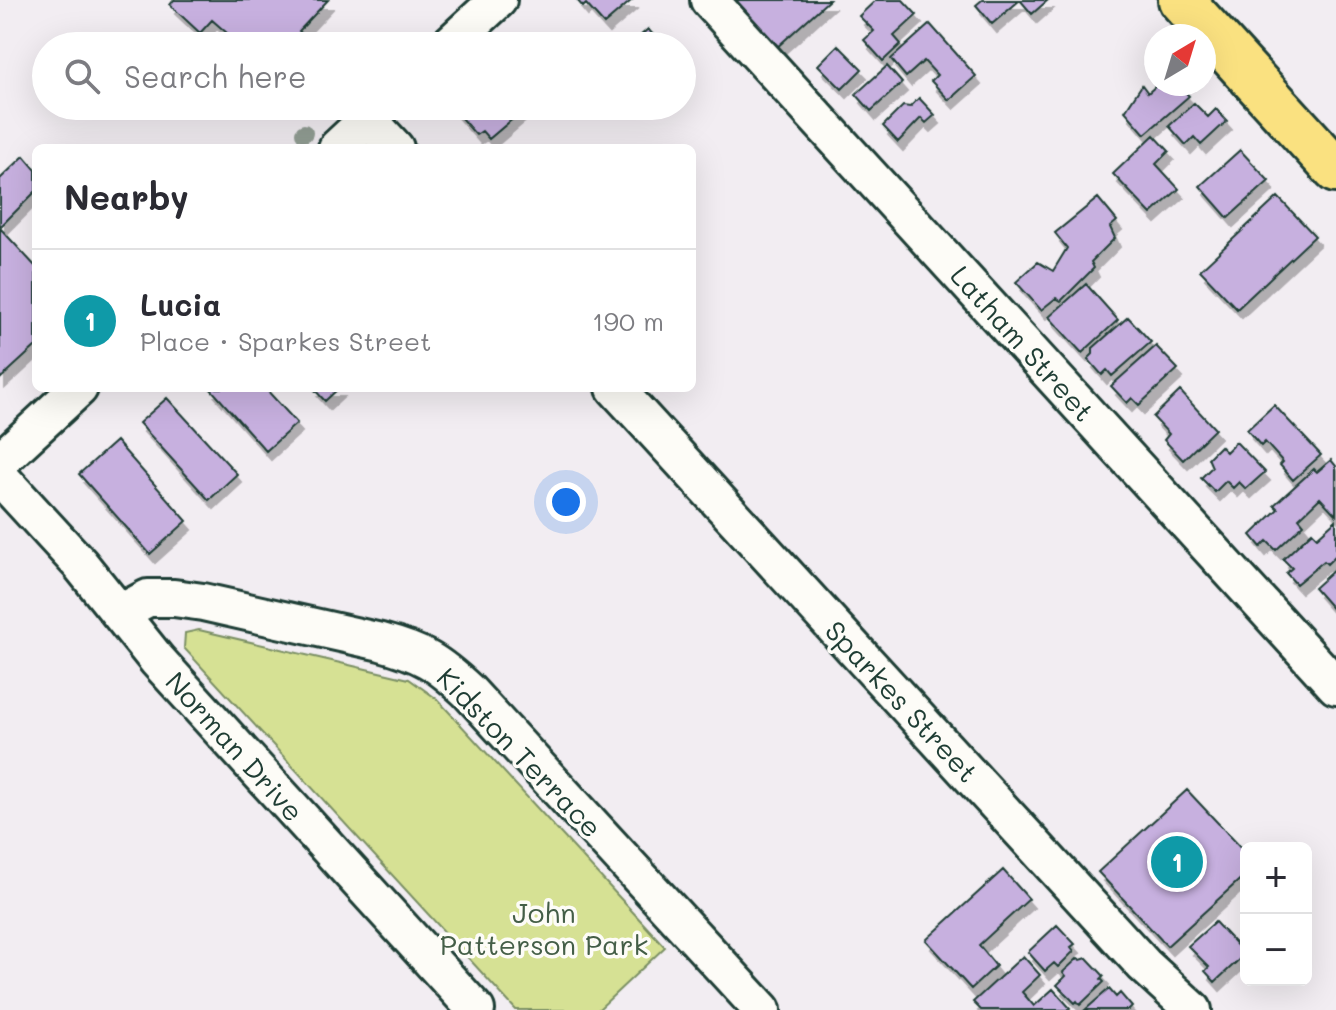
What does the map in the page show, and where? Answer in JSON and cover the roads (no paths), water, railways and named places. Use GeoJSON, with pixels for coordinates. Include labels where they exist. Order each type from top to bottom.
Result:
{"type":"FeatureCollection","features":[{"type":"Feature","properties":{"kind":"main road"},"geometry":{"type":"LineString","coordinates":[[1181,0],[1336,170]]}},
{"type":"Feature","properties":{"kind":"street"},"geometry":{"type":"LineString","coordinates":[[463,32],[498,0]]}},
{"type":"Feature","properties":{"kind":"street","name":"Latham Street"},"geometry":{"type":"LineString","coordinates":[[709,0],[1336,686]]}},
{"type":"Feature","properties":{"kind":"street"},"geometry":{"type":"LineString","coordinates":[[341,144],[367,120]]}},
{"type":"Feature","properties":{"kind":"street"},"geometry":{"type":"LineString","coordinates":[[379,120],[393,144]]}},
{"type":"Feature","properties":{"kind":"street"},"geometry":{"type":"LineString","coordinates":[[0,461],[75,392]]}},
{"type":"Feature","properties":{"kind":"street","name":"Sparkes Street"},"geometry":{"type":"LineString","coordinates":[[619,392],[1144,965],[1193,1010]]}},
{"type":"Feature","properties":{"kind":"street","name":"Norman Drive"},"geometry":{"type":"LineString","coordinates":[[0,477],[80,564],[157,660],[476,1010]]}},
{"type":"Feature","properties":{"kind":"street","name":"Kidston Terrace"},"geometry":{"type":"LineString","coordinates":[[120,613],[148,598],[189,600],[381,642],[429,659],[468,691],[762,1010]]}},
{"type":"Feature","properties":{"kind":"place","name":"Lucia"},"geometry":{"type":"Point","coordinates":[1177,862]}},
{"type":"Feature","properties":{"kind":"park label","name":"John Patterson Park"},"geometry":{"type":"Point","coordinates":[544,928]}}]}
